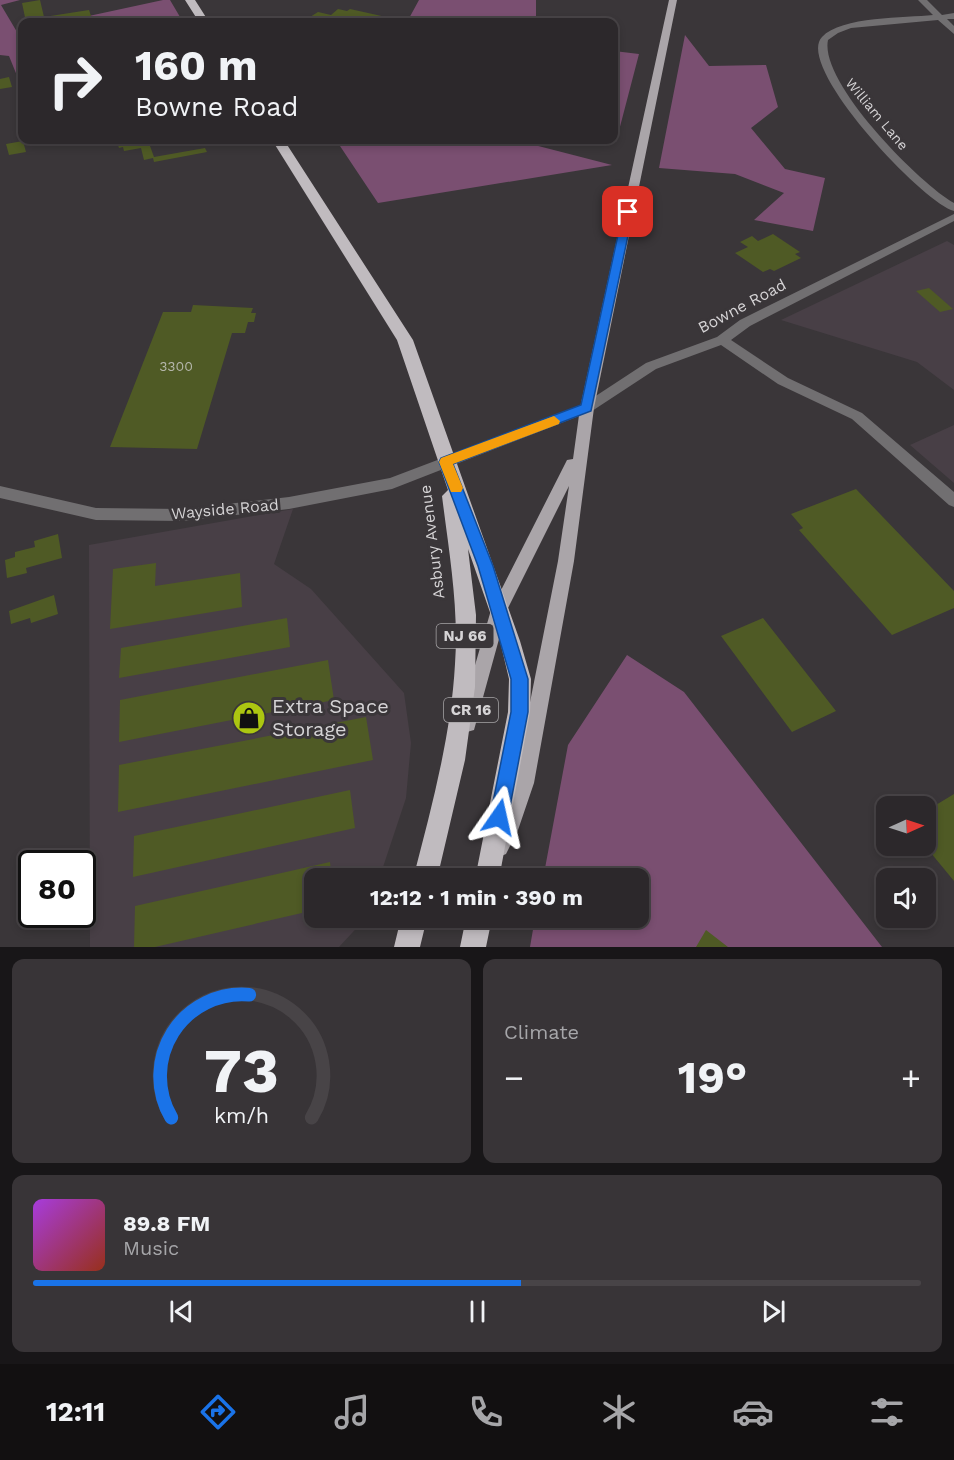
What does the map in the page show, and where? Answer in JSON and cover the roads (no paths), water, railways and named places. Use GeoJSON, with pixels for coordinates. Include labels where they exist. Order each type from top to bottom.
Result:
{"type":"FeatureCollection","features":[{"type":"Feature","properties":{"kind":"highway"},"geometry":{"type":"LineString","coordinates":[[190,0],[201,18]]}},
{"type":"Feature","properties":{"kind":"highway","name":"NJ 66"},"geometry":{"type":"LineString","coordinates":[[281,144],[405,340],[446,462]]}},
{"type":"Feature","properties":{"kind":"highway","name":"Asbury Avenue"},"geometry":{"type":"LineString","coordinates":[[446,462],[499,610],[520,679],[519,712],[489,868]]}},
{"type":"Feature","properties":{"kind":"highway","name":"Asbury Avenue"},"geometry":{"type":"LineString","coordinates":[[428,868],[443,809],[465,687],[466,652],[462,585],[446,462]]}},
{"type":"Feature","properties":{"kind":"highway"},"geometry":{"type":"LineString","coordinates":[[407,947],[412,928]]}},
{"type":"Feature","properties":{"kind":"highway"},"geometry":{"type":"LineString","coordinates":[[473,947],[477,928]]}},
{"type":"Feature","properties":{"kind":"main road","name":"Asbury Avenue"},"geometry":{"type":"LineString","coordinates":[[489,868],[508,830],[524,783],[566,561],[586,408],[673,0]]}},
{"type":"Feature","properties":{"kind":"main road","name":"Asbury Avenue"},"geometry":{"type":"LineString","coordinates":[[443,809],[499,610],[567,480],[581,439]]}},
{"type":"Feature","properties":{"kind":"street"},"geometry":{"type":"LineString","coordinates":[[922,0],[954,31]]}},
{"type":"Feature","properties":{"kind":"street","name":"William Lane"},"geometry":{"type":"LineString","coordinates":[[954,16],[841,29],[824,39],[822,48],[834,82],[844,99],[912,176],[935,197],[954,208]]}},
{"type":"Feature","properties":{"kind":"street","name":"Bowne Road"},"geometry":{"type":"LineString","coordinates":[[446,462],[586,408],[651,366],[722,340],[745,323],[954,218]]}},
{"type":"Feature","properties":{"kind":"street"},"geometry":{"type":"LineString","coordinates":[[722,340],[783,381],[857,416],[954,501]]}},
{"type":"Feature","properties":{"kind":"street","name":"Wayside Road"},"geometry":{"type":"LineString","coordinates":[[0,492],[96,514],[182,515],[279,504],[392,483],[446,462]]}},
{"type":"Feature","properties":{"kind":"place","name":"Extra Space Storage"},"geometry":{"type":"Point","coordinates":[249,718]}}]}
